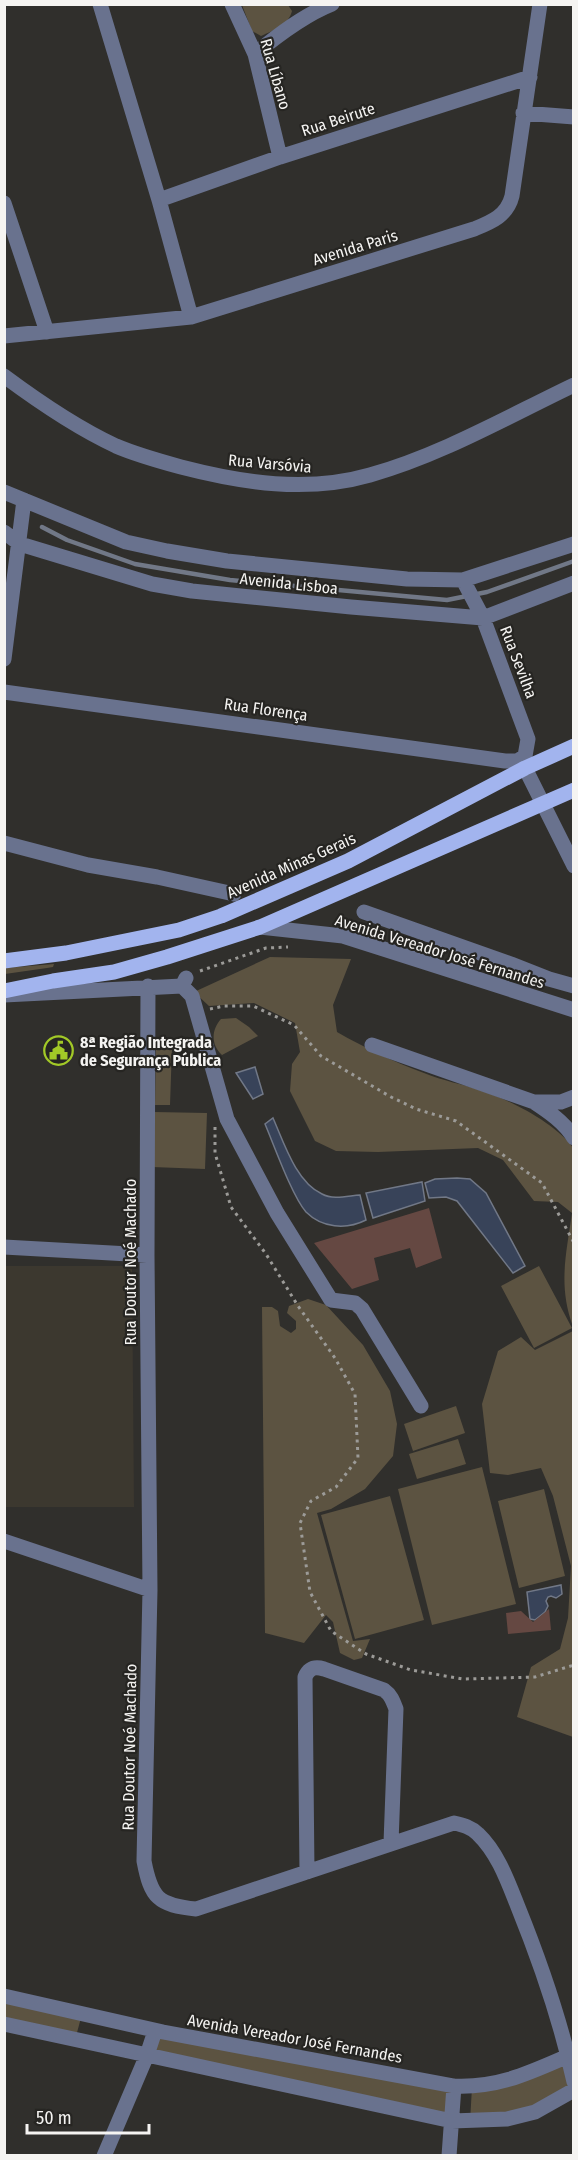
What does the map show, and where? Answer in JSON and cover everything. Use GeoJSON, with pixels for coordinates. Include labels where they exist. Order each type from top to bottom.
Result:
{"type":"FeatureCollection","features":[{"type":"Feature","properties":{"kind":"main road","name":"Avenida Minas Gerais"},"geometry":{"type":"LineString","coordinates":[[4,961],[66,953],[179,930],[221,916],[348,861],[523,763],[573,746]]}},
{"type":"Feature","properties":{"kind":"main road"},"geometry":{"type":"LineString","coordinates":[[4,993],[53,981],[114,972],[260,927],[573,790]]}},
{"type":"Feature","properties":{"kind":"street"},"geometry":{"type":"LineString","coordinates":[[100,4],[191,316]]}},
{"type":"Feature","properties":{"kind":"street","name":"Rua Líbano"},"geometry":{"type":"LineString","coordinates":[[232,4],[255,54],[280,157]]}},
{"type":"Feature","properties":{"kind":"street"},"geometry":{"type":"LineString","coordinates":[[255,54],[310,7],[332,4]]}},
{"type":"Feature","properties":{"kind":"street","name":"Avenida Paris"},"geometry":{"type":"LineString","coordinates":[[4,336],[191,316],[474,229],[498,218],[510,202],[540,4]]}},
{"type":"Feature","properties":{"kind":"street","name":"Rua Beirute"},"geometry":{"type":"LineString","coordinates":[[159,200],[280,157],[530,77]]}},
{"type":"Feature","properties":{"kind":"street"},"geometry":{"type":"LineString","coordinates":[[523,113],[573,117]]}},
{"type":"Feature","properties":{"kind":"street"},"geometry":{"type":"LineString","coordinates":[[4,202],[46,332]]}},
{"type":"Feature","properties":{"kind":"street","name":"Rua Varsóvia"},"geometry":{"type":"LineString","coordinates":[[4,376],[51,409],[126,450],[147,458],[228,479],[283,485],[319,485],[367,476],[419,460],[573,385]]}},
{"type":"Feature","properties":{"kind":"street","name":"Avenida Lisboa"},"geometry":{"type":"LineString","coordinates":[[4,492],[126,542],[227,561],[396,578],[463,580],[573,544]]}},
{"type":"Feature","properties":{"kind":"street"},"geometry":{"type":"LineString","coordinates":[[4,659],[24,500]]}},
{"type":"Feature","properties":{"kind":"street","name":"Avenida Lisboa"},"geometry":{"type":"LineString","coordinates":[[4,532],[20,544],[162,586],[351,608],[483,618],[573,583]]}},
{"type":"Feature","properties":{"kind":"street","name":"Rua Sevilha"},"geometry":{"type":"LineString","coordinates":[[463,580],[483,618],[528,739],[523,763]]}},
{"type":"Feature","properties":{"kind":"street","name":"Rua Florença"},"geometry":{"type":"LineString","coordinates":[[4,692],[523,763]]}},
{"type":"Feature","properties":{"kind":"street"},"geometry":{"type":"LineString","coordinates":[[523,763],[573,866]]}},
{"type":"Feature","properties":{"kind":"street"},"geometry":{"type":"LineString","coordinates":[[4,843],[88,865],[234,894]]}},
{"type":"Feature","properties":{"kind":"street","name":"Avenida Vereador José Fernandes"},"geometry":{"type":"LineString","coordinates":[[364,912],[573,986]]}},
{"type":"Feature","properties":{"kind":"street","name":"Avenida Vereador José Fernandes"},"geometry":{"type":"LineString","coordinates":[[260,927],[343,936],[573,1010]]}},
{"type":"Feature","properties":{"kind":"street","name":"Rua Doutor Noé Machado"},"geometry":{"type":"LineString","coordinates":[[147,986],[150,1590],[144,1861],[148,1884],[155,1896],[179,1907],[196,1909],[454,1823],[467,1826],[478,1834],[504,1872],[538,1956],[571,2052],[573,2082]]}},
{"type":"Feature","properties":{"kind":"street"},"geometry":{"type":"LineString","coordinates":[[4,993],[187,986],[197,1012],[227,1119],[277,1213],[326,1294],[332,1300],[355,1302],[362,1309],[421,1406]]}},
{"type":"Feature","properties":{"kind":"street"},"geometry":{"type":"LineString","coordinates":[[372,1045],[534,1102],[554,1116],[573,1138]]}},
{"type":"Feature","properties":{"kind":"street"},"geometry":{"type":"LineString","coordinates":[[534,1102],[561,1102],[573,1097]]}},
{"type":"Feature","properties":{"kind":"street"},"geometry":{"type":"LineString","coordinates":[[4,1247],[147,1255]]}},
{"type":"Feature","properties":{"kind":"street"},"geometry":{"type":"LineString","coordinates":[[4,1541],[150,1590]]}},
{"type":"Feature","properties":{"kind":"street"},"geometry":{"type":"LineString","coordinates":[[308,1872],[305,1677],[308,1671],[315,1667],[384,1690],[393,1700],[396,1710],[391,1843]]}},
{"type":"Feature","properties":{"kind":"street","name":"Avenida Vereador José Fernandes"},"geometry":{"type":"LineString","coordinates":[[4,1996],[155,2031],[454,2086],[472,2087],[519,2078],[571,2052]]}},
{"type":"Feature","properties":{"kind":"street"},"geometry":{"type":"LineString","coordinates":[[4,2024],[452,2121],[507,2119],[535,2112],[573,2090]]}},
{"type":"Feature","properties":{"kind":"street"},"geometry":{"type":"LineString","coordinates":[[104,2156],[155,2031]]}},
{"type":"Feature","properties":{"kind":"street"},"geometry":{"type":"LineString","coordinates":[[449,2156],[454,2086]]}},
{"type":"Feature","properties":{"kind":"path"},"geometry":{"type":"LineString","coordinates":[[187,986],[266,948],[298,946]]}},
{"type":"Feature","properties":{"kind":"path"},"geometry":{"type":"LineString","coordinates":[[197,1012],[224,1006],[253,1006],[294,1025],[321,1056],[391,1097],[416,1109],[456,1121],[542,1183],[573,1243]]}},
{"type":"Feature","properties":{"kind":"path"},"geometry":{"type":"LineString","coordinates":[[223,1105],[213,1130],[214,1153],[231,1207],[266,1254],[298,1306],[335,1358],[355,1394],[358,1458],[336,1487],[311,1501],[300,1523],[310,1592],[331,1631],[366,1654],[411,1670],[463,1679],[535,1677],[573,1665]]}},
{"type":"Feature","properties":{"kind":"shaded area"},"geometry":{"type":"Polygon","coordinates":[[[242,5],[288,5],[292,11],[284,24],[261,36],[252,31],[242,5]]]}},
{"type":"Feature","properties":{"kind":"shaded area"},"geometry":{"type":"Polygon","coordinates":[[[270,957],[351,959],[333,1005],[337,1032],[369,1049],[431,1076],[493,1095],[519,1107],[545,1122],[574,1149],[573,1327],[568,1312],[565,1284],[572,1213],[558,1202],[534,1201],[503,1160],[478,1148],[378,1152],[336,1151],[315,1141],[290,1091],[292,1064],[300,1052],[295,1023],[254,1003],[209,1006],[194,992],[270,957]]]}},
{"type":"Feature","properties":{"kind":"shaded area"},"geometry":{"type":"Polygon","coordinates":[[[54,964],[53,967],[5,974],[4,968],[54,964]]]}},
{"type":"Feature","properties":{"kind":"shaded area"},"geometry":{"type":"Polygon","coordinates":[[[236,1018],[258,1036],[222,1055],[214,1042],[215,1028],[221,1019],[236,1018]]]}},
{"type":"Feature","properties":{"kind":"shaded area"},"geometry":{"type":"Polygon","coordinates":[[[156,1047],[172,1047],[170,1105],[155,1105],[156,1047]]]}},
{"type":"Feature","properties":{"kind":"shaded area"},"geometry":{"type":"Polygon","coordinates":[[[154,1112],[207,1113],[205,1169],[152,1167],[154,1112]]]}},
{"type":"Feature","properties":{"kind":"shaded area"},"geometry":{"type":"Polygon","coordinates":[[[5,1266],[132,1266],[134,1507],[5,1507],[5,1266]]]}},
{"type":"Feature","properties":{"kind":"shaded area"},"geometry":{"type":"Polygon","coordinates":[[[539,1266],[572,1328],[534,1348],[501,1286],[539,1266]]]}},
{"type":"Feature","properties":{"kind":"shaded area"},"geometry":{"type":"Polygon","coordinates":[[[308,1299],[326,1305],[363,1345],[390,1391],[397,1424],[393,1456],[365,1489],[331,1509],[317,1513],[353,1641],[370,1639],[362,1658],[354,1660],[340,1653],[333,1622],[326,1615],[304,1643],[265,1633],[262,1307],[272,1307],[278,1311],[280,1326],[291,1333],[296,1329],[296,1321],[287,1313],[289,1306],[308,1299]]]}},
{"type":"Feature","properties":{"kind":"shaded area"},"geometry":{"type":"Polygon","coordinates":[[[573,1331],[573,1737],[517,1717],[531,1667],[560,1649],[568,1618],[571,1566],[553,1496],[541,1468],[508,1475],[490,1473],[482,1404],[498,1351],[521,1337],[535,1350],[573,1331]]]}},
{"type":"Feature","properties":{"kind":"shaded area"},"geometry":{"type":"Polygon","coordinates":[[[456,1406],[465,1433],[413,1451],[404,1424],[456,1406]]]}},
{"type":"Feature","properties":{"kind":"shaded area"},"geometry":{"type":"Polygon","coordinates":[[[458,1439],[466,1464],[417,1479],[409,1454],[458,1439]]]}},
{"type":"Feature","properties":{"kind":"shaded area"},"geometry":{"type":"Polygon","coordinates":[[[482,1467],[516,1604],[432,1625],[398,1489],[482,1467]]]}},
{"type":"Feature","properties":{"kind":"shaded area"},"geometry":{"type":"Polygon","coordinates":[[[544,1489],[565,1576],[519,1588],[498,1501],[544,1489]]]}},
{"type":"Feature","properties":{"kind":"shaded area"},"geometry":{"type":"Polygon","coordinates":[[[390,1496],[424,1620],[355,1639],[321,1515],[390,1496]]]}},
{"type":"Feature","properties":{"kind":"shaded area"},"geometry":{"type":"Polygon","coordinates":[[[5,1996],[82,2014],[75,2040],[5,2024],[5,1996]]]}},
{"type":"Feature","properties":{"kind":"shaded area"},"geometry":{"type":"Polygon","coordinates":[[[155,2031],[454,2086],[452,2121],[147,2055],[155,2031]]]}},
{"type":"Feature","properties":{"kind":"shaded area"},"geometry":{"type":"Polygon","coordinates":[[[568,2056],[573,2090],[561,2098],[470,2122],[472,2087],[568,2056]]]}},
{"type":"Feature","properties":{"kind":"water"},"geometry":{"type":"Polygon","coordinates":[[[255,1067],[263,1094],[253,1099],[236,1073],[255,1067]]]}},
{"type":"Feature","properties":{"kind":"water"},"geometry":{"type":"Polygon","coordinates":[[[273,1118],[286,1150],[305,1181],[326,1196],[360,1195],[366,1220],[350,1225],[334,1226],[319,1221],[306,1212],[289,1183],[265,1124],[273,1118]]]}},
{"type":"Feature","properties":{"kind":"water"},"geometry":{"type":"Polygon","coordinates":[[[435,1179],[470,1179],[486,1193],[525,1266],[513,1273],[457,1201],[446,1197],[429,1198],[425,1183],[435,1179]]]}},
{"type":"Feature","properties":{"kind":"water"},"geometry":{"type":"Polygon","coordinates":[[[422,1182],[425,1201],[373,1218],[366,1193],[422,1182]]]}},
{"type":"Feature","properties":{"kind":"water"},"geometry":{"type":"Polygon","coordinates":[[[561,1585],[562,1594],[556,1598],[548,1597],[545,1612],[535,1620],[530,1619],[527,1592],[561,1585]]]}},
{"type":"Feature","properties":{"kind":"building"},"geometry":{"type":"Polygon","coordinates":[[[429,1208],[442,1258],[416,1268],[410,1248],[374,1258],[379,1280],[352,1289],[314,1243],[429,1208]]]}},
{"type":"Feature","properties":{"kind":"building"},"geometry":{"type":"Polygon","coordinates":[[[549,1609],[551,1630],[508,1634],[506,1613],[521,1611],[533,1622],[549,1609]]]}},
{"type":"Feature","properties":{"kind":"waterway"},"geometry":{"type":"LineString","coordinates":[[42,527],[67,540],[135,564],[230,580],[447,600],[487,592],[574,561]]}},
{"type":"Feature","properties":{"kind":"place","name":"8ª Região Integrada de Segurança Pública"},"geometry":{"type":"Point","coordinates":[59,1051]}}]}
